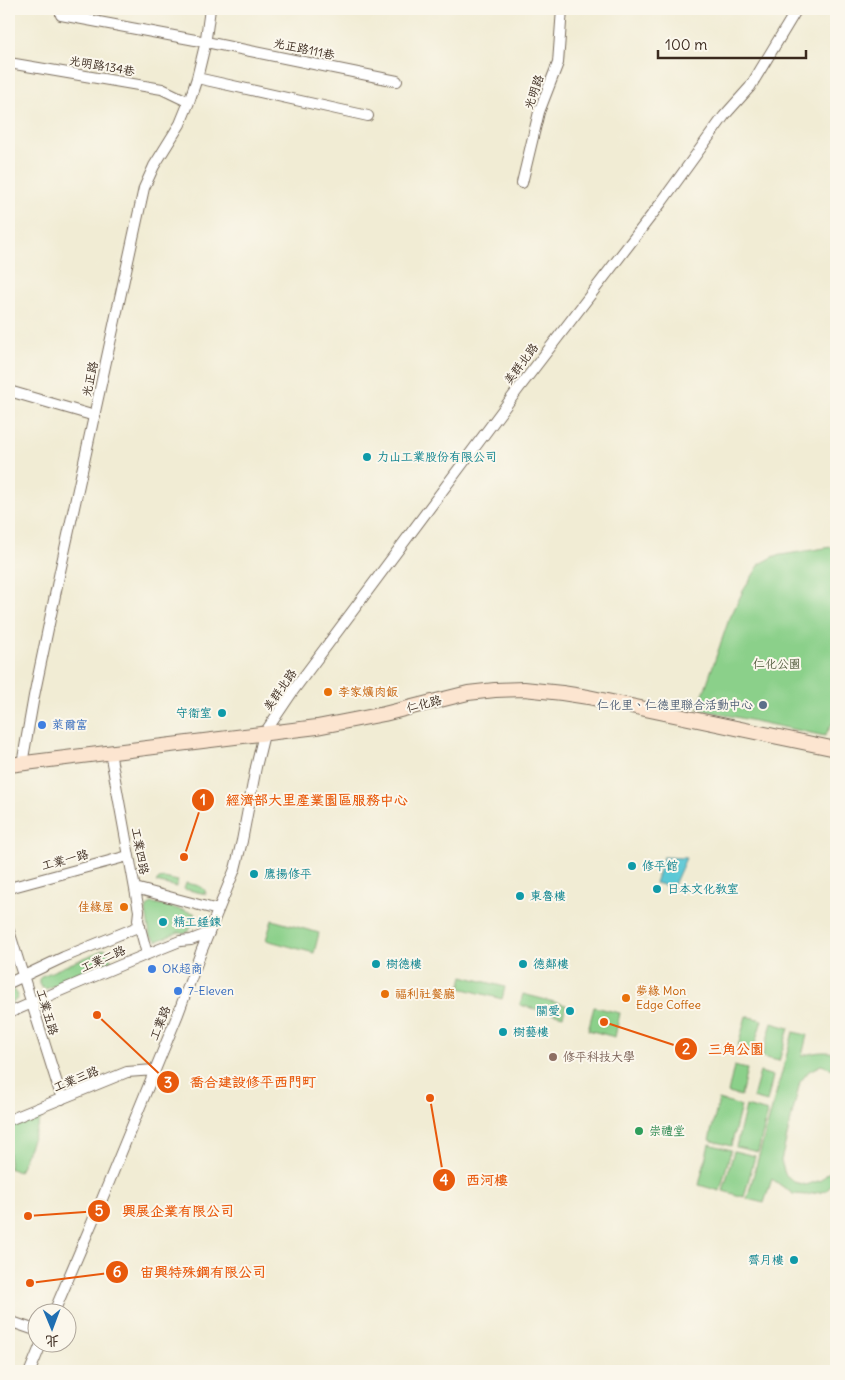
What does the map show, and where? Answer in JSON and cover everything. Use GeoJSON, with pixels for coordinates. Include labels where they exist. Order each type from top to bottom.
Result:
{"type":"FeatureCollection","features":[{"type":"Feature","properties":{"kind":"main road","name":"仁化路"},"geometry":{"type":"LineString","coordinates":[[15,765],[326,725],[384,714],[468,693],[524,689],[562,692],[588,697],[836,749]]}},
{"type":"Feature","properties":{"kind":"street","name":"光正路"},"geometry":{"type":"LineString","coordinates":[[15,765],[24,747],[39,669],[146,183],[154,166],[180,124],[189,102],[206,42],[210,9]]}},
{"type":"Feature","properties":{"kind":"street","name":"光明路"},"geometry":{"type":"LineString","coordinates":[[522,183],[540,112],[558,63],[562,9]]}},
{"type":"Feature","properties":{"kind":"street","name":"美群北路"},"geometry":{"type":"LineString","coordinates":[[264,734],[293,691],[513,396],[661,203],[724,116],[750,87],[797,9]]}},
{"type":"Feature","properties":{"kind":"street","name":"光正路111巷"},"geometry":{"type":"LineString","coordinates":[[61,15],[397,81]]}},
{"type":"Feature","properties":{"kind":"street","name":"光明路134巷"},"geometry":{"type":"LineString","coordinates":[[9,63],[162,89],[189,102]]}},
{"type":"Feature","properties":{"kind":"street"},"geometry":{"type":"LineString","coordinates":[[197,78],[368,116]]}},
{"type":"Feature","properties":{"kind":"street"},"geometry":{"type":"LineString","coordinates":[[9,391],[94,416]]}},
{"type":"Feature","properties":{"kind":"street","name":"工業路"},"geometry":{"type":"LineString","coordinates":[[58,1302],[103,1197],[235,869],[264,734]]}},
{"type":"Feature","properties":{"kind":"street","name":"工業四路"},"geometry":{"type":"LineString","coordinates":[[110,752],[139,911],[138,920],[147,954]]}},
{"type":"Feature","properties":{"kind":"street","name":"工業一路"},"geometry":{"type":"LineString","coordinates":[[9,888],[128,856]]}},
{"type":"Feature","properties":{"kind":"street"},"geometry":{"type":"LineString","coordinates":[[134,888],[218,910]]}},
{"type":"Feature","properties":{"kind":"street","name":"工業二路"},"geometry":{"type":"LineString","coordinates":[[9,983],[140,926]]}},
{"type":"Feature","properties":{"kind":"street","name":"工業五路"},"geometry":{"type":"LineString","coordinates":[[9,931],[62,1099]]}},
{"type":"Feature","properties":{"kind":"street","name":"工業二路"},"geometry":{"type":"LineString","coordinates":[[9,1013],[116,966],[180,941],[191,940],[209,933]]}},
{"type":"Feature","properties":{"kind":"street","name":"工業三路"},"geometry":{"type":"LineString","coordinates":[[9,1120],[127,1072],[154,1070]]}},
{"type":"Feature","properties":{"kind":"street"},"geometry":{"type":"LineString","coordinates":[[9,1321],[28,1328]]}},
{"type":"Feature","properties":{"kind":"street"},"geometry":{"type":"LineString","coordinates":[[30,1371],[38,1352]]}},
{"type":"Feature","properties":{"kind":"green space","name":"仁化公園"},"geometry":{"type":"Polygon","coordinates":[[[831,547],[836,550],[836,717],[825,736],[698,709],[728,622],[743,591],[760,564],[775,556],[831,547]]]}},
{"type":"Feature","properties":{"kind":"green space"},"geometry":{"type":"Polygon","coordinates":[[[164,878],[178,881],[176,887],[156,882],[164,878]]]}},
{"type":"Feature","properties":{"kind":"green space"},"geometry":{"type":"Polygon","coordinates":[[[186,883],[201,887],[206,894],[184,889],[186,883]]]}},
{"type":"Feature","properties":{"kind":"green space"},"geometry":{"type":"Polygon","coordinates":[[[151,903],[194,913],[195,916],[189,931],[185,933],[179,932],[157,941],[150,935],[146,911],[151,903]]]}},
{"type":"Feature","properties":{"kind":"green space"},"geometry":{"type":"Polygon","coordinates":[[[272,920],[319,933],[314,953],[266,940],[272,920]]]}},
{"type":"Feature","properties":{"kind":"green space"},"geometry":{"type":"Polygon","coordinates":[[[105,949],[112,961],[46,989],[39,984],[39,979],[42,976],[105,949]]]}},
{"type":"Feature","properties":{"kind":"green space"},"geometry":{"type":"Polygon","coordinates":[[[463,976],[505,987],[502,999],[460,988],[463,976]]]}},
{"type":"Feature","properties":{"kind":"green space"},"geometry":{"type":"Polygon","coordinates":[[[9,991],[15,991],[18,995],[17,999],[9,1004],[9,991]]]}},
{"type":"Feature","properties":{"kind":"green space"},"geometry":{"type":"Polygon","coordinates":[[[523,994],[566,1005],[563,1016],[520,1005],[523,994]]]}},
{"type":"Feature","properties":{"kind":"green space"},"geometry":{"type":"Polygon","coordinates":[[[594,1007],[620,1013],[615,1037],[588,1030],[594,1007]]]}},
{"type":"Feature","properties":{"kind":"green space"},"geometry":{"type":"Polygon","coordinates":[[[746,1016],[762,1020],[752,1054],[737,1050],[746,1016]]]}},
{"type":"Feature","properties":{"kind":"green space"},"geometry":{"type":"Polygon","coordinates":[[[772,1023],[789,1028],[779,1061],[762,1057],[772,1023]]]}},
{"type":"Feature","properties":{"kind":"green space"},"geometry":{"type":"Polygon","coordinates":[[[793,1032],[807,1035],[802,1056],[819,1052],[836,1053],[836,1070],[821,1065],[809,1071],[800,1082],[781,1161],[785,1174],[794,1182],[806,1185],[821,1180],[831,1170],[836,1152],[836,1180],[826,1191],[806,1195],[793,1194],[772,1179],[764,1203],[747,1199],[793,1032]]]}},
{"type":"Feature","properties":{"kind":"green space"},"geometry":{"type":"Polygon","coordinates":[[[734,1066],[747,1069],[741,1096],[728,1093],[734,1066]]]}},
{"type":"Feature","properties":{"kind":"green space"},"geometry":{"type":"Polygon","coordinates":[[[760,1072],[773,1076],[767,1102],[753,1098],[760,1072]]]}},
{"type":"Feature","properties":{"kind":"green space"},"geometry":{"type":"Polygon","coordinates":[[[719,1100],[741,1106],[731,1146],[709,1140],[719,1100]]]}},
{"type":"Feature","properties":{"kind":"green space"},"geometry":{"type":"Polygon","coordinates":[[[746,1106],[768,1112],[758,1152],[736,1147],[746,1106]]]}},
{"type":"Feature","properties":{"kind":"green space"},"geometry":{"type":"Polygon","coordinates":[[[42,1115],[19,1172],[9,1168],[9,1128],[42,1115]]]}},
{"type":"Feature","properties":{"kind":"green space"},"geometry":{"type":"Polygon","coordinates":[[[709,1144],[731,1150],[720,1191],[699,1185],[709,1144]]]}},
{"type":"Feature","properties":{"kind":"green space"},"geometry":{"type":"Polygon","coordinates":[[[734,1151],[755,1156],[744,1197],[723,1191],[734,1151]]]}},
{"type":"Feature","properties":{"kind":"water"},"geometry":{"type":"Polygon","coordinates":[[[663,857],[686,858],[673,887],[655,883],[663,857]]]}},
{"type":"Feature","properties":{"kind":"place","name":"力山工業股份有限公司"},"geometry":{"type":"Point","coordinates":[367,457]}},
{"type":"Feature","properties":{"kind":"place","name":"李家爌肉飯"},"geometry":{"type":"Point","coordinates":[328,692]}},
{"type":"Feature","properties":{"kind":"place","name":"仁化里、仁德里聯合活動中心"},"geometry":{"type":"Point","coordinates":[763,705]}},
{"type":"Feature","properties":{"kind":"place","name":"守衛室"},"geometry":{"type":"Point","coordinates":[222,713]}},
{"type":"Feature","properties":{"kind":"place","name":"萊爾富"},"geometry":{"type":"Point","coordinates":[42,725]}},
{"type":"Feature","properties":{"kind":"place","name":"經濟部大里產業園區服務中心"},"geometry":{"type":"Point","coordinates":[184,857]}},
{"type":"Feature","properties":{"kind":"place","name":"修平館"},"geometry":{"type":"Point","coordinates":[632,866]}},
{"type":"Feature","properties":{"kind":"place","name":"鷹揚修平"},"geometry":{"type":"Point","coordinates":[254,874]}},
{"type":"Feature","properties":{"kind":"place","name":"日本文化教室"},"geometry":{"type":"Point","coordinates":[657,889]}},
{"type":"Feature","properties":{"kind":"place","name":"東魯樓"},"geometry":{"type":"Point","coordinates":[520,896]}},
{"type":"Feature","properties":{"kind":"place","name":"佳緣屋"},"geometry":{"type":"Point","coordinates":[124,907]}},
{"type":"Feature","properties":{"kind":"place","name":"精工錘鍊"},"geometry":{"type":"Point","coordinates":[163,922]}},
{"type":"Feature","properties":{"kind":"place","name":"樹德樓"},"geometry":{"type":"Point","coordinates":[376,964]}},
{"type":"Feature","properties":{"kind":"place","name":"德鄰樓"},"geometry":{"type":"Point","coordinates":[523,964]}},
{"type":"Feature","properties":{"kind":"place","name":"OK超商"},"geometry":{"type":"Point","coordinates":[152,969]}},
{"type":"Feature","properties":{"kind":"place","name":"7-Eleven"},"geometry":{"type":"Point","coordinates":[178,991]}},
{"type":"Feature","properties":{"kind":"place","name":"福利社餐廳"},"geometry":{"type":"Point","coordinates":[385,994]}},
{"type":"Feature","properties":{"kind":"place","name":"夢緣 Mon Edge Coffee"},"geometry":{"type":"Point","coordinates":[626,998]}},
{"type":"Feature","properties":{"kind":"place","name":"關愛"},"geometry":{"type":"Point","coordinates":[570,1011]}},
{"type":"Feature","properties":{"kind":"place","name":"喬合建設修平西門町"},"geometry":{"type":"Point","coordinates":[97,1015]}},
{"type":"Feature","properties":{"kind":"place","name":"三角公園"},"geometry":{"type":"Point","coordinates":[604,1022]}},
{"type":"Feature","properties":{"kind":"place","name":"樹藝樓"},"geometry":{"type":"Point","coordinates":[503,1032]}},
{"type":"Feature","properties":{"kind":"place","name":"修平科技大學"},"geometry":{"type":"Point","coordinates":[553,1057]}},
{"type":"Feature","properties":{"kind":"place","name":"西河樓"},"geometry":{"type":"Point","coordinates":[430,1098]}},
{"type":"Feature","properties":{"kind":"place","name":"崇禮堂"},"geometry":{"type":"Point","coordinates":[639,1131]}},
{"type":"Feature","properties":{"kind":"place","name":"興展企業有限公司"},"geometry":{"type":"Point","coordinates":[28,1216]}},
{"type":"Feature","properties":{"kind":"place","name":"霽月樓"},"geometry":{"type":"Point","coordinates":[794,1260]}},
{"type":"Feature","properties":{"kind":"place","name":"宙興特殊鋼有限公司"},"geometry":{"type":"Point","coordinates":[30,1283]}}]}
